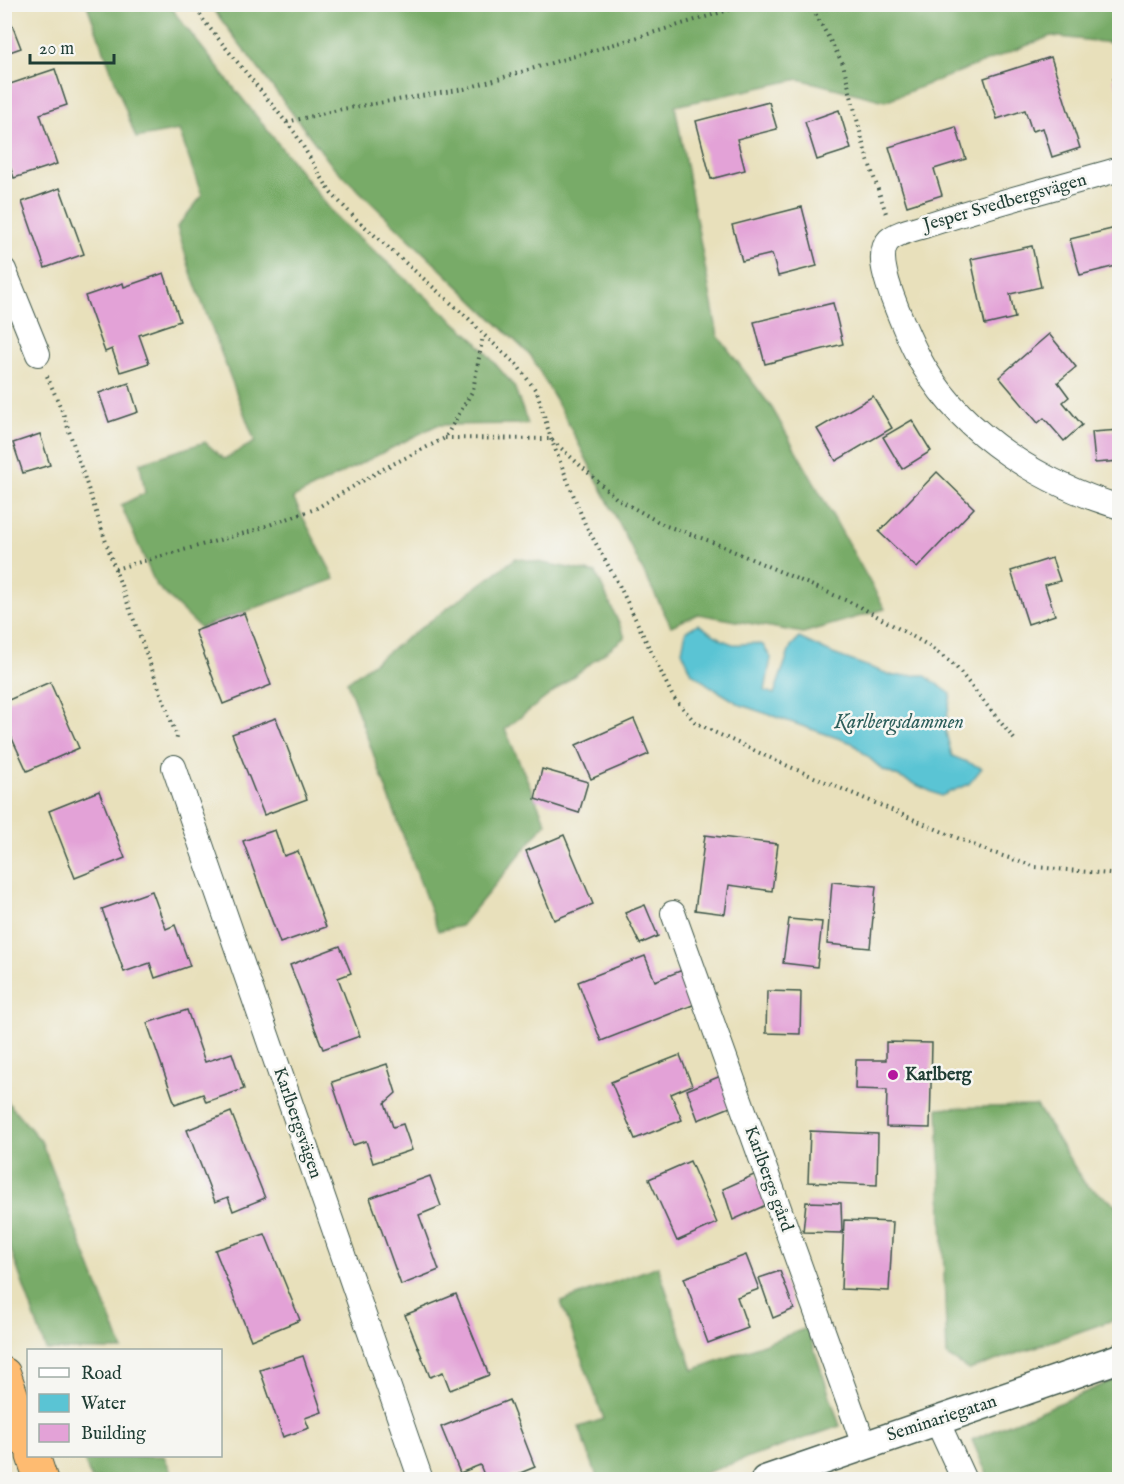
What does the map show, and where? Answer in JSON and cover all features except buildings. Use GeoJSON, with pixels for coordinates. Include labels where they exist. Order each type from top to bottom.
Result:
{"type":"FeatureCollection","features":[{"type":"Feature","properties":{"kind":"highway"},"geometry":{"type":"LineString","coordinates":[[4,1374],[27,1440]]}},
{"type":"Feature","properties":{"kind":"highway"},"geometry":{"type":"LineString","coordinates":[[34,1457],[41,1479]]}},
{"type":"Feature","properties":{"kind":"street","name":"Jesper Svedbergsvägen"},"geometry":{"type":"LineString","coordinates":[[892,238],[942,220],[1119,169]]}},
{"type":"Feature","properties":{"kind":"street"},"geometry":{"type":"LineString","coordinates":[[892,238],[884,247],[883,260],[887,283],[900,318],[924,366],[941,390],[967,420],[1005,452],[1048,478],[1087,497],[1119,507]]}},
{"type":"Feature","properties":{"kind":"street"},"geometry":{"type":"LineString","coordinates":[[4,270],[38,354]]}},
{"type":"Feature","properties":{"kind":"street","name":"Karlbergsvägen"},"geometry":{"type":"LineString","coordinates":[[174,766],[421,1479]]}},
{"type":"Feature","properties":{"kind":"street","name":"Karlbergs gård"},"geometry":{"type":"LineString","coordinates":[[673,913],[864,1444]]}},
{"type":"Feature","properties":{"kind":"street","name":"Seminariegatan"},"geometry":{"type":"LineString","coordinates":[[765,1479],[1090,1370],[1119,1358]]}},
{"type":"Feature","properties":{"kind":"street"},"geometry":{"type":"LineString","coordinates":[[937,1420],[964,1479]]}},
{"type":"Feature","properties":{"kind":"path"},"geometry":{"type":"LineString","coordinates":[[194,4],[204,21],[287,122],[331,193],[364,226],[470,319],[517,365],[537,392],[551,439],[585,524],[619,585],[673,697],[695,722],[788,766],[988,851],[1036,867],[1119,875]]}},
{"type":"Feature","properties":{"kind":"path"},"geometry":{"type":"LineString","coordinates":[[287,122],[342,109],[464,89],[749,4]]}},
{"type":"Feature","properties":{"kind":"path"},"geometry":{"type":"LineString","coordinates":[[810,4],[843,64],[865,152],[892,238]]}},
{"type":"Feature","properties":{"kind":"path"},"geometry":{"type":"LineString","coordinates":[[446,438],[473,390],[484,335]]}},
{"type":"Feature","properties":{"kind":"path"},"geometry":{"type":"LineString","coordinates":[[38,354],[63,413],[115,569],[177,737],[174,766]]}},
{"type":"Feature","properties":{"kind":"path"},"geometry":{"type":"LineString","coordinates":[[115,569],[252,531],[315,509],[383,469],[446,438],[551,439],[616,498],[664,525],[710,541],[859,606],[931,647],[956,667],[1014,739]]}},
{"type":"Feature","properties":{"kind":"green space"},"geometry":{"type":"Polygon","coordinates":[[[1119,4],[1119,44],[1051,36],[885,101],[799,79],[675,106],[718,336],[772,408],[885,609],[803,633],[698,614],[671,626],[565,417],[531,356],[331,164],[210,5],[1119,4]]]}},
{"type":"Feature","properties":{"kind":"green space"},"geometry":{"type":"Polygon","coordinates":[[[87,5],[171,5],[177,16],[337,218],[475,340],[514,386],[528,424],[437,425],[293,498],[335,579],[200,628],[156,585],[121,505],[145,493],[140,463],[205,442],[224,459],[255,442],[192,276],[177,227],[202,196],[179,130],[136,138],[87,5]]]}},
{"type":"Feature","properties":{"kind":"green space"},"geometry":{"type":"Polygon","coordinates":[[[516,558],[596,573],[625,637],[505,729],[546,823],[461,926],[438,931],[347,682],[516,558]]]}},
{"type":"Feature","properties":{"kind":"green space"},"geometry":{"type":"Polygon","coordinates":[[[5,1099],[41,1141],[123,1349],[46,1349],[5,1233],[5,1099]]]}},
{"type":"Feature","properties":{"kind":"green space"},"geometry":{"type":"Polygon","coordinates":[[[1037,1106],[1085,1184],[1119,1207],[1119,1318],[969,1370],[947,1356],[938,1108],[1037,1106]]]}},
{"type":"Feature","properties":{"kind":"green space"},"geometry":{"type":"Polygon","coordinates":[[[658,1266],[693,1370],[807,1328],[840,1426],[688,1479],[598,1479],[579,1427],[604,1419],[561,1302],[658,1266]]]}},
{"type":"Feature","properties":{"kind":"green space"},"geometry":{"type":"Polygon","coordinates":[[[1119,1378],[1119,1479],[989,1479],[972,1440],[1119,1378]]]}},
{"type":"Feature","properties":{"kind":"green space"},"geometry":{"type":"Polygon","coordinates":[[[83,1457],[164,1457],[174,1479],[91,1479],[83,1457]]]}},
{"type":"Feature","properties":{"kind":"water","name":"Karlbergsdammen"},"geometry":{"type":"Polygon","coordinates":[[[698,624],[728,643],[763,645],[771,658],[765,691],[774,694],[791,646],[799,638],[833,654],[894,676],[924,675],[951,694],[945,729],[952,756],[982,768],[969,784],[941,796],[883,770],[852,743],[741,705],[692,673],[682,651],[686,631],[698,624]]]}},
{"type":"Feature","properties":{"kind":"place","name":"Karlberg"},"geometry":{"type":"Point","coordinates":[893,1075]}}]}
